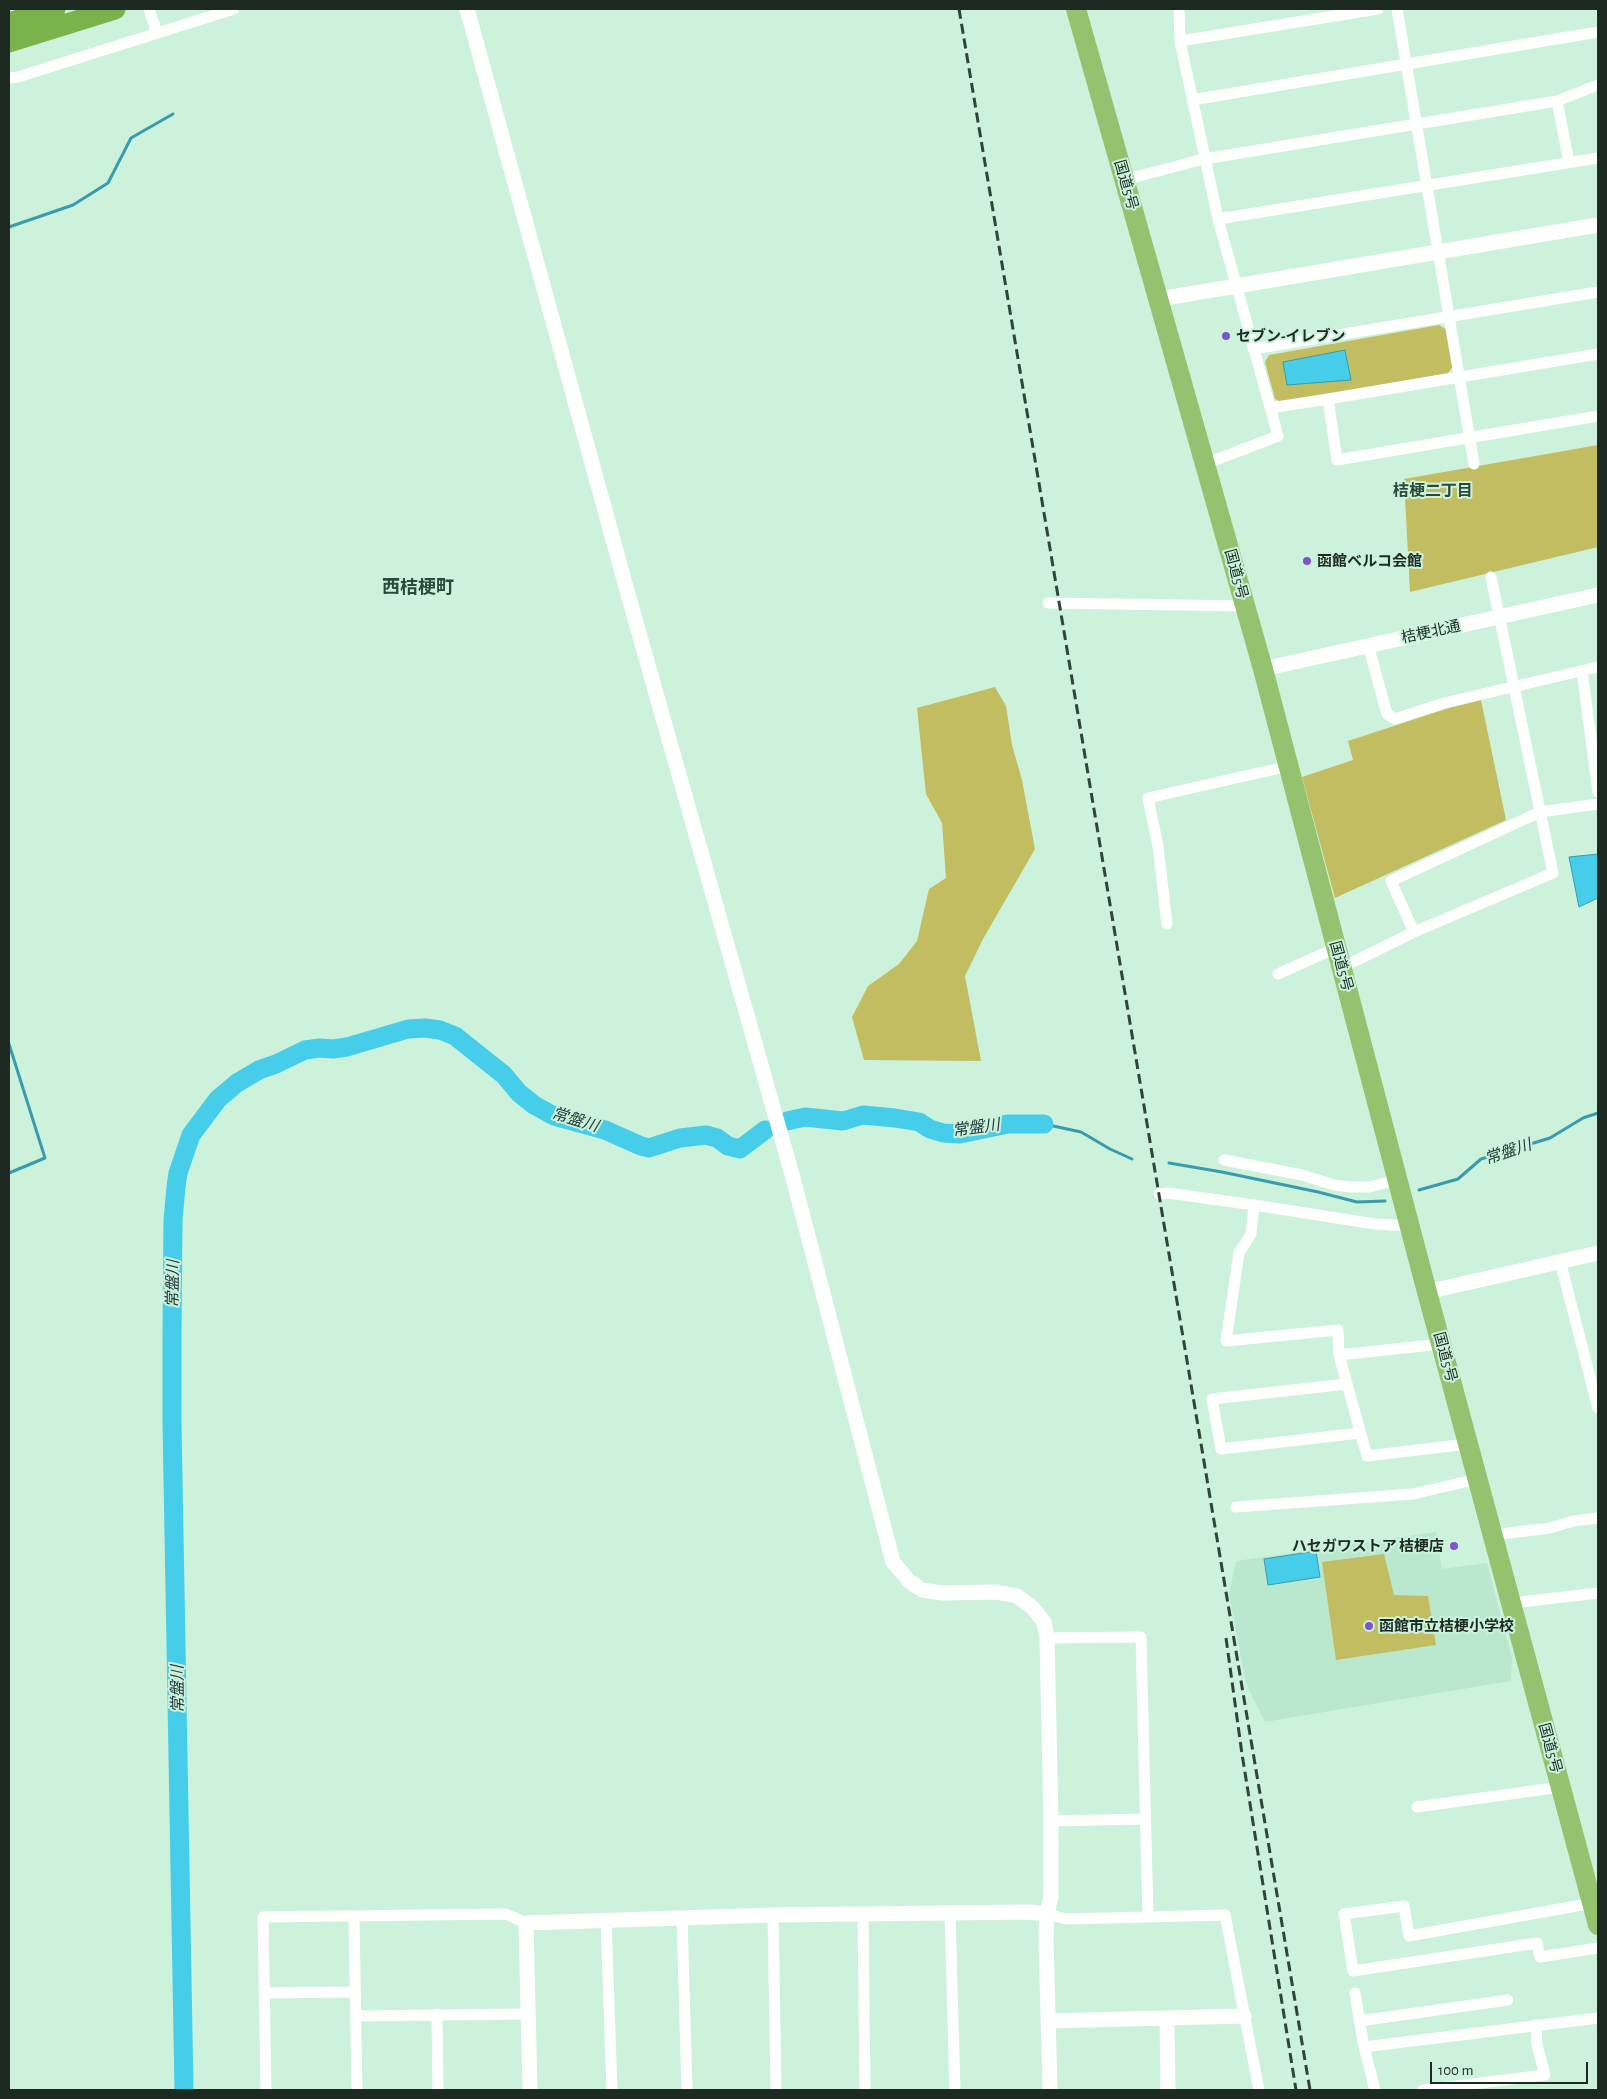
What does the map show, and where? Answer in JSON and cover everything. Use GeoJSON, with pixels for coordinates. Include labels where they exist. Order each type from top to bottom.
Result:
{"type":"FeatureCollection","features":[{"type":"Feature","properties":{"kind":"highway"},"geometry":{"type":"LineString","coordinates":[[9,23],[55,9]]}},
{"type":"Feature","properties":{"kind":"highway"},"geometry":{"type":"LineString","coordinates":[[9,42],[115,9]]}},
{"type":"Feature","properties":{"kind":"highway","name":"国道5号"},"geometry":{"type":"LineString","coordinates":[[1076,9],[1263,669],[1511,1605],[1561,1787],[1593,1893],[1598,1925]]}},
{"type":"Feature","properties":{"kind":"street"},"geometry":{"type":"LineString","coordinates":[[149,9],[156,33]]}},
{"type":"Feature","properties":{"kind":"street"},"geometry":{"type":"LineString","coordinates":[[9,78],[18,77],[234,9]]}},
{"type":"Feature","properties":{"kind":"street"},"geometry":{"type":"LineString","coordinates":[[467,9],[631,603],[793,1178],[893,1562],[909,1581],[922,1590],[942,1593],[996,1592],[1017,1596],[1032,1607],[1044,1622],[1047,1638],[1051,1821],[1051,1896],[1047,1914],[1050,2090]]}},
{"type":"Feature","properties":{"kind":"street"},"geometry":{"type":"LineString","coordinates":[[1179,9],[1180,41],[1204,159],[1235,286],[1278,436],[1206,464]]}},
{"type":"Feature","properties":{"kind":"street"},"geometry":{"type":"LineString","coordinates":[[1180,41],[1378,9]]}},
{"type":"Feature","properties":{"kind":"street"},"geometry":{"type":"LineString","coordinates":[[1397,9],[1418,124],[1474,464]]}},
{"type":"Feature","properties":{"kind":"street"},"geometry":{"type":"LineString","coordinates":[[1192,100],[1598,32]]}},
{"type":"Feature","properties":{"kind":"street"},"geometry":{"type":"LineString","coordinates":[[1124,180],[1204,159],[1557,101],[1598,85]]}},
{"type":"Feature","properties":{"kind":"street"},"geometry":{"type":"LineString","coordinates":[[1557,101],[1569,162]]}},
{"type":"Feature","properties":{"kind":"street"},"geometry":{"type":"LineString","coordinates":[[1218,219],[1598,158]]}},
{"type":"Feature","properties":{"kind":"street"},"geometry":{"type":"LineString","coordinates":[[1159,299],[1598,225]]}},
{"type":"Feature","properties":{"kind":"street"},"geometry":{"type":"LineString","coordinates":[[1253,349],[1598,292]]}},
{"type":"Feature","properties":{"kind":"street"},"geometry":{"type":"LineString","coordinates":[[1270,408],[1598,354]]}},
{"type":"Feature","properties":{"kind":"street"},"geometry":{"type":"LineString","coordinates":[[1328,399],[1337,460],[1598,416]]}},
{"type":"Feature","properties":{"kind":"street"},"geometry":{"type":"LineString","coordinates":[[1278,974],[1327,952],[1339,959],[1414,932],[1553,874],[1491,577]]}},
{"type":"Feature","properties":{"kind":"street","name":"桔梗北通"},"geometry":{"type":"LineString","coordinates":[[1263,669],[1598,595]]}},
{"type":"Feature","properties":{"kind":"street"},"geometry":{"type":"LineString","coordinates":[[1048,603],[1245,606]]}},
{"type":"Feature","properties":{"kind":"street"},"geometry":{"type":"LineString","coordinates":[[1368,645],[1387,714],[1394,719],[1444,703],[1598,667]]}},
{"type":"Feature","properties":{"kind":"street"},"geometry":{"type":"LineString","coordinates":[[1582,670],[1598,792]]}},
{"type":"Feature","properties":{"kind":"street"},"geometry":{"type":"LineString","coordinates":[[1167,924],[1158,846],[1148,798],[1289,766]]}},
{"type":"Feature","properties":{"kind":"street"},"geometry":{"type":"LineString","coordinates":[[1414,932],[1391,881],[1540,812],[1598,804]]}},
{"type":"Feature","properties":{"kind":"street"},"geometry":{"type":"LineString","coordinates":[[1224,1160],[1302,1175],[1334,1185],[1351,1187],[1369,1187],[1398,1180]]}},
{"type":"Feature","properties":{"kind":"street"},"geometry":{"type":"LineString","coordinates":[[1159,1194],[1168,1193],[1375,1224],[1410,1226]]}},
{"type":"Feature","properties":{"kind":"street"},"geometry":{"type":"LineString","coordinates":[[1254,1205],[1251,1234],[1239,1253],[1226,1341],[1338,1330],[1339,1355],[1367,1456],[1468,1444]]}},
{"type":"Feature","properties":{"kind":"street"},"geometry":{"type":"LineString","coordinates":[[1427,1292],[1598,1253]]}},
{"type":"Feature","properties":{"kind":"street"},"geometry":{"type":"LineString","coordinates":[[1560,1261],[1598,1408]]}},
{"type":"Feature","properties":{"kind":"street"},"geometry":{"type":"LineString","coordinates":[[1339,1355],[1441,1344]]}},
{"type":"Feature","properties":{"kind":"street"},"geometry":{"type":"LineString","coordinates":[[1346,1384],[1212,1399],[1222,1448],[1360,1433]]}},
{"type":"Feature","properties":{"kind":"street"},"geometry":{"type":"LineString","coordinates":[[1236,1507],[1412,1494],[1478,1479]]}},
{"type":"Feature","properties":{"kind":"street"},"geometry":{"type":"LineString","coordinates":[[1493,1535],[1550,1528],[1573,1520],[1598,1518]]}},
{"type":"Feature","properties":{"kind":"street"},"geometry":{"type":"LineString","coordinates":[[1511,1605],[1521,1602],[1598,1593]]}},
{"type":"Feature","properties":{"kind":"street"},"geometry":{"type":"LineString","coordinates":[[1047,1638],[1141,1637],[1148,1917]]}},
{"type":"Feature","properties":{"kind":"street"},"geometry":{"type":"LineString","coordinates":[[1418,1807],[1561,1787]]}},
{"type":"Feature","properties":{"kind":"street"},"geometry":{"type":"LineString","coordinates":[[1051,1821],[1146,1819]]}},
{"type":"Feature","properties":{"kind":"street"},"geometry":{"type":"LineString","coordinates":[[1593,1893],[1409,1936],[1404,1906],[1344,1914],[1353,1971],[1538,1943],[1540,1957],[1598,1948]]}},
{"type":"Feature","properties":{"kind":"street"},"geometry":{"type":"LineString","coordinates":[[266,2090],[263,1917],[506,1914],[526,1923],[863,1914],[1028,1912],[1066,1919],[1225,1916],[1259,2090]]}},
{"type":"Feature","properties":{"kind":"street"},"geometry":{"type":"LineString","coordinates":[[863,1914],[865,2090]]}},
{"type":"Feature","properties":{"kind":"street"},"geometry":{"type":"LineString","coordinates":[[950,1914],[955,2090]]}},
{"type":"Feature","properties":{"kind":"street"},"geometry":{"type":"LineString","coordinates":[[773,1916],[776,2090]]}},
{"type":"Feature","properties":{"kind":"street"},"geometry":{"type":"LineString","coordinates":[[354,1917],[357,2090]]}},
{"type":"Feature","properties":{"kind":"street"},"geometry":{"type":"LineString","coordinates":[[682,1918],[687,2090]]}},
{"type":"Feature","properties":{"kind":"street"},"geometry":{"type":"LineString","coordinates":[[606,1920],[612,2090]]}},
{"type":"Feature","properties":{"kind":"street"},"geometry":{"type":"LineString","coordinates":[[526,1923],[530,2090]]}},
{"type":"Feature","properties":{"kind":"street"},"geometry":{"type":"LineString","coordinates":[[264,1993],[355,1992]]}},
{"type":"Feature","properties":{"kind":"street"},"geometry":{"type":"LineString","coordinates":[[1355,1993],[1364,2047],[1375,2090]]}},
{"type":"Feature","properties":{"kind":"street"},"geometry":{"type":"LineString","coordinates":[[1359,2021],[1508,2000]]}},
{"type":"Feature","properties":{"kind":"street"},"geometry":{"type":"LineString","coordinates":[[437,2014],[438,2090]]}},
{"type":"Feature","properties":{"kind":"street"},"geometry":{"type":"LineString","coordinates":[[356,2016],[528,2014]]}},
{"type":"Feature","properties":{"kind":"street"},"geometry":{"type":"LineString","coordinates":[[1048,2021],[1244,2016]]}},
{"type":"Feature","properties":{"kind":"street"},"geometry":{"type":"LineString","coordinates":[[1167,2018],[1168,2090]]}},
{"type":"Feature","properties":{"kind":"street"},"geometry":{"type":"LineString","coordinates":[[1364,2047],[1598,2018]]}},
{"type":"Feature","properties":{"kind":"street"},"geometry":{"type":"LineString","coordinates":[[1423,2090],[1545,2075],[1537,2045],[1536,2025]]}},
{"type":"Feature","properties":{"kind":"shaded area"},"geometry":{"type":"Polygon","coordinates":[[[1439,325],[1447,330],[1453,366],[1448,373],[1281,402],[1275,399],[1265,362],[1269,355],[1439,325]]]}},
{"type":"Feature","properties":{"kind":"shaded area"},"geometry":{"type":"Polygon","coordinates":[[[1598,445],[1598,547],[1410,592],[1404,479],[1598,445]]]}},
{"type":"Feature","properties":{"kind":"shaded area"},"geometry":{"type":"Polygon","coordinates":[[[995,687],[1006,706],[1012,745],[1022,780],[1035,849],[983,939],[965,976],[981,1061],[864,1060],[852,1017],[868,986],[899,964],[917,941],[929,889],[946,878],[942,823],[926,794],[917,708],[995,687]]]}},
{"type":"Feature","properties":{"kind":"shaded area"},"geometry":{"type":"Polygon","coordinates":[[[1481,700],[1506,820],[1335,898],[1302,777],[1353,760],[1348,741],[1446,709],[1481,700]]]}},
{"type":"Feature","properties":{"kind":"shaded area","name":"函館市立桔梗小学校"},"geometry":{"type":"Polygon","coordinates":[[[1436,1532],[1442,1569],[1487,1563],[1512,1658],[1511,1681],[1265,1722],[1246,1684],[1229,1594],[1236,1561],[1436,1532]]]}},
{"type":"Feature","properties":{"kind":"shaded area"},"geometry":{"type":"Polygon","coordinates":[[[1384,1554],[1394,1595],[1428,1596],[1436,1645],[1336,1660],[1322,1562],[1384,1554]]]}},
{"type":"Feature","properties":{"kind":"water"},"geometry":{"type":"Polygon","coordinates":[[[1345,350],[1351,380],[1287,385],[1283,362],[1345,350]]]}},
{"type":"Feature","properties":{"kind":"water"},"geometry":{"type":"Polygon","coordinates":[[[1598,854],[1598,898],[1579,907],[1569,857],[1598,854]]]}},
{"type":"Feature","properties":{"kind":"water"},"geometry":{"type":"Polygon","coordinates":[[[1316,1551],[1320,1577],[1268,1585],[1264,1559],[1316,1551]]]}},
{"type":"Feature","properties":{"kind":"waterway"},"geometry":{"type":"LineString","coordinates":[[9,227],[73,205],[108,183],[131,138],[173,114]]}},
{"type":"Feature","properties":{"kind":"waterway","name":"常盤川"},"geometry":{"type":"LineString","coordinates":[[184,2090],[172,1333],[173,1220],[176,1187],[178,1173],[191,1135],[218,1099],[237,1083],[259,1070],[305,1050],[347,1047],[408,1029],[425,1028],[440,1030],[455,1036],[504,1075],[519,1093],[534,1105],[554,1116],[605,1130],[641,1146],[649,1148],[680,1138],[706,1135],[717,1138],[728,1146],[740,1149],[765,1130]]}},
{"type":"Feature","properties":{"kind":"waterway"},"geometry":{"type":"LineString","coordinates":[[9,1044],[45,1158],[9,1173]]}},
{"type":"Feature","properties":{"kind":"waterway","name":"常盤川"},"geometry":{"type":"LineString","coordinates":[[1419,1190],[1458,1179],[1481,1159],[1550,1138],[1583,1118],[1598,1113]]}},
{"type":"Feature","properties":{"kind":"waterway","name":"常盤川"},"geometry":{"type":"LineString","coordinates":[[787,1121],[805,1117],[843,1121],[863,1115],[919,1122],[930,1129],[943,1133],[960,1134],[1008,1124],[1044,1124]]}},
{"type":"Feature","properties":{"kind":"waterway","name":"常盤川"},"geometry":{"type":"LineString","coordinates":[[1044,1124],[1081,1132],[1132,1159]]}},
{"type":"Feature","properties":{"kind":"waterway","name":"常盤川"},"geometry":{"type":"LineString","coordinates":[[1169,1163],[1222,1172],[1357,1202],[1385,1201]]}},
{"type":"Feature","properties":{"kind":"railway"},"geometry":{"type":"LineString","coordinates":[[959,9],[1310,2090]]}},
{"type":"Feature","properties":{"kind":"railway"},"geometry":{"type":"LineString","coordinates":[[1226,1638],[1242,1754],[1296,2090]]}},
{"type":"Feature","properties":{"kind":"place","name":"セブン-イレブン"},"geometry":{"type":"Point","coordinates":[1226,336]}},
{"type":"Feature","properties":{"kind":"place","name":"函館ベルコ会館"},"geometry":{"type":"Point","coordinates":[1307,561]}},
{"type":"Feature","properties":{"kind":"place","name":"ハセガワストア 桔梗店"},"geometry":{"type":"Point","coordinates":[1454,1546]}},
{"type":"Feature","properties":{"kind":"place","name":"函館市立桔梗小学校"},"geometry":{"type":"Point","coordinates":[1369,1626]}},
{"type":"Feature","properties":{"kind":"district","name":"桔梗二丁目"},"geometry":{"type":"Point","coordinates":[1433,491]}},
{"type":"Feature","properties":{"kind":"district","name":"西桔梗町"},"geometry":{"type":"Point","coordinates":[418,588]}}]}
